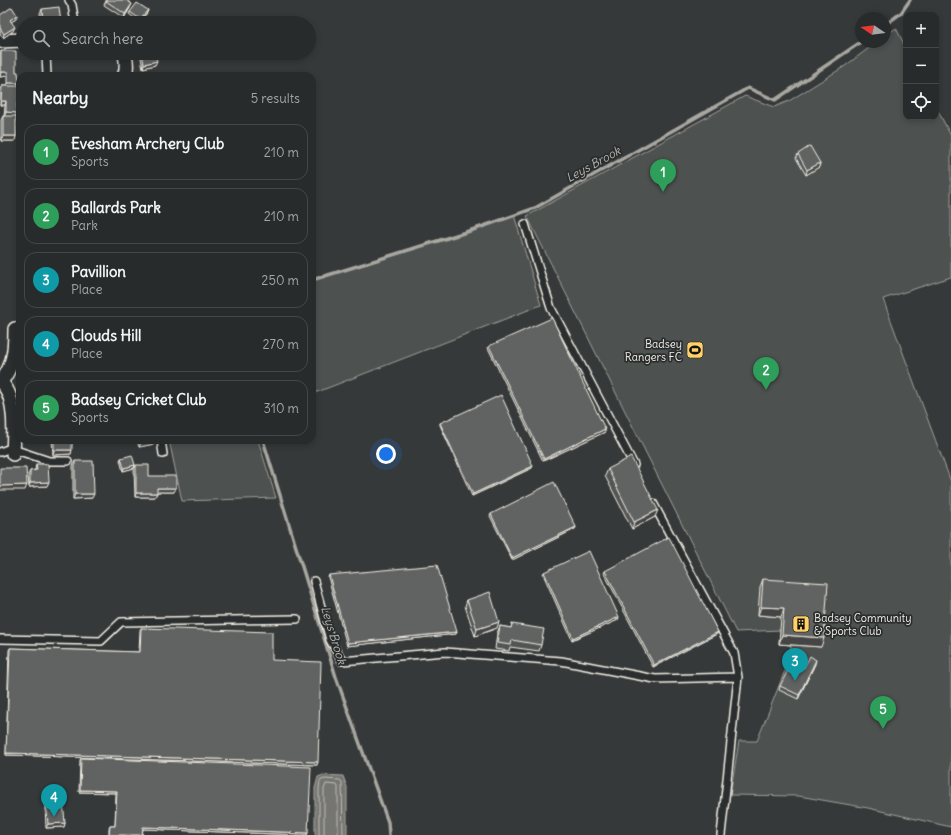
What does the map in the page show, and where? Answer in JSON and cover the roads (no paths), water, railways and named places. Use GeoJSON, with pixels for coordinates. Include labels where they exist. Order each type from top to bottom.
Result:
{"type":"FeatureCollection","features":[{"type":"Feature","properties":{"kind":"street"},"geometry":{"type":"LineString","coordinates":[[0,41],[16,40]]}},
{"type":"Feature","properties":{"kind":"street"},"geometry":{"type":"LineString","coordinates":[[126,72],[127,60]]}},
{"type":"Feature","properties":{"kind":"street"},"geometry":{"type":"LineString","coordinates":[[16,329],[14,357],[7,374],[1,382],[11,400],[16,421]]}},
{"type":"Feature","properties":{"kind":"street"},"geometry":{"type":"LineString","coordinates":[[9,452],[16,428]]}},
{"type":"Feature","properties":{"kind":"lane"},"geometry":{"type":"LineString","coordinates":[[69,0],[72,5],[74,16]]}},
{"type":"Feature","properties":{"kind":"lane"},"geometry":{"type":"LineString","coordinates":[[46,60],[47,72]]}},
{"type":"Feature","properties":{"kind":"lane"},"geometry":{"type":"LineString","coordinates":[[525,224],[552,308],[637,472]]}},
{"type":"Feature","properties":{"kind":"lane"},"geometry":{"type":"LineString","coordinates":[[162,444],[163,454]]}},
{"type":"Feature","properties":{"kind":"lane"},"geometry":{"type":"LineString","coordinates":[[9,452],[49,461],[68,462]]}},
{"type":"Feature","properties":{"kind":"lane"},"geometry":{"type":"LineString","coordinates":[[648,493],[734,653],[738,677],[721,835]]}},
{"type":"Feature","properties":{"kind":"lane"},"geometry":{"type":"LineString","coordinates":[[314,581],[330,640],[342,661],[445,652],[561,661],[655,678],[738,677]]}},
{"type":"Feature","properties":{"kind":"lane"},"geometry":{"type":"LineString","coordinates":[[0,639],[102,641],[122,622],[297,619]]}},
{"type":"Feature","properties":{"kind":"water"},"geometry":{"type":"Polygon","coordinates":[[[323,775],[343,776],[347,787],[347,835],[315,835],[315,788],[318,777],[323,775]]]}},
{"type":"Feature","properties":{"kind":"waterway","name":"Leys Brook"},"geometry":{"type":"LineString","coordinates":[[891,20],[901,13],[910,0]]}},
{"type":"Feature","properties":{"kind":"waterway","name":"Leys Brook"},"geometry":{"type":"LineString","coordinates":[[316,279],[470,231],[535,208],[748,88],[775,100],[855,46]]}},
{"type":"Feature","properties":{"kind":"waterway","name":"Leys Brook"},"geometry":{"type":"LineString","coordinates":[[264,444],[336,677],[388,822],[389,835]]}},
{"type":"Feature","properties":{"kind":"place","name":"Evesham Archery Club"},"geometry":{"type":"Point","coordinates":[663,192]}},
{"type":"Feature","properties":{"kind":"place","name":"Badsey Rangers FC"},"geometry":{"type":"Point","coordinates":[695,350]}},
{"type":"Feature","properties":{"kind":"place","name":"Ballards Park"},"geometry":{"type":"Point","coordinates":[766,390]}},
{"type":"Feature","properties":{"kind":"place","name":"Badsey Community & Sports Club"},"geometry":{"type":"Point","coordinates":[801,624]}},
{"type":"Feature","properties":{"kind":"place","name":"Pavillion"},"geometry":{"type":"Point","coordinates":[795,681]}},
{"type":"Feature","properties":{"kind":"place","name":"Badsey Cricket Club"},"geometry":{"type":"Point","coordinates":[883,729]}},
{"type":"Feature","properties":{"kind":"place","name":"Clouds Hill"},"geometry":{"type":"Point","coordinates":[54,817]}}]}
